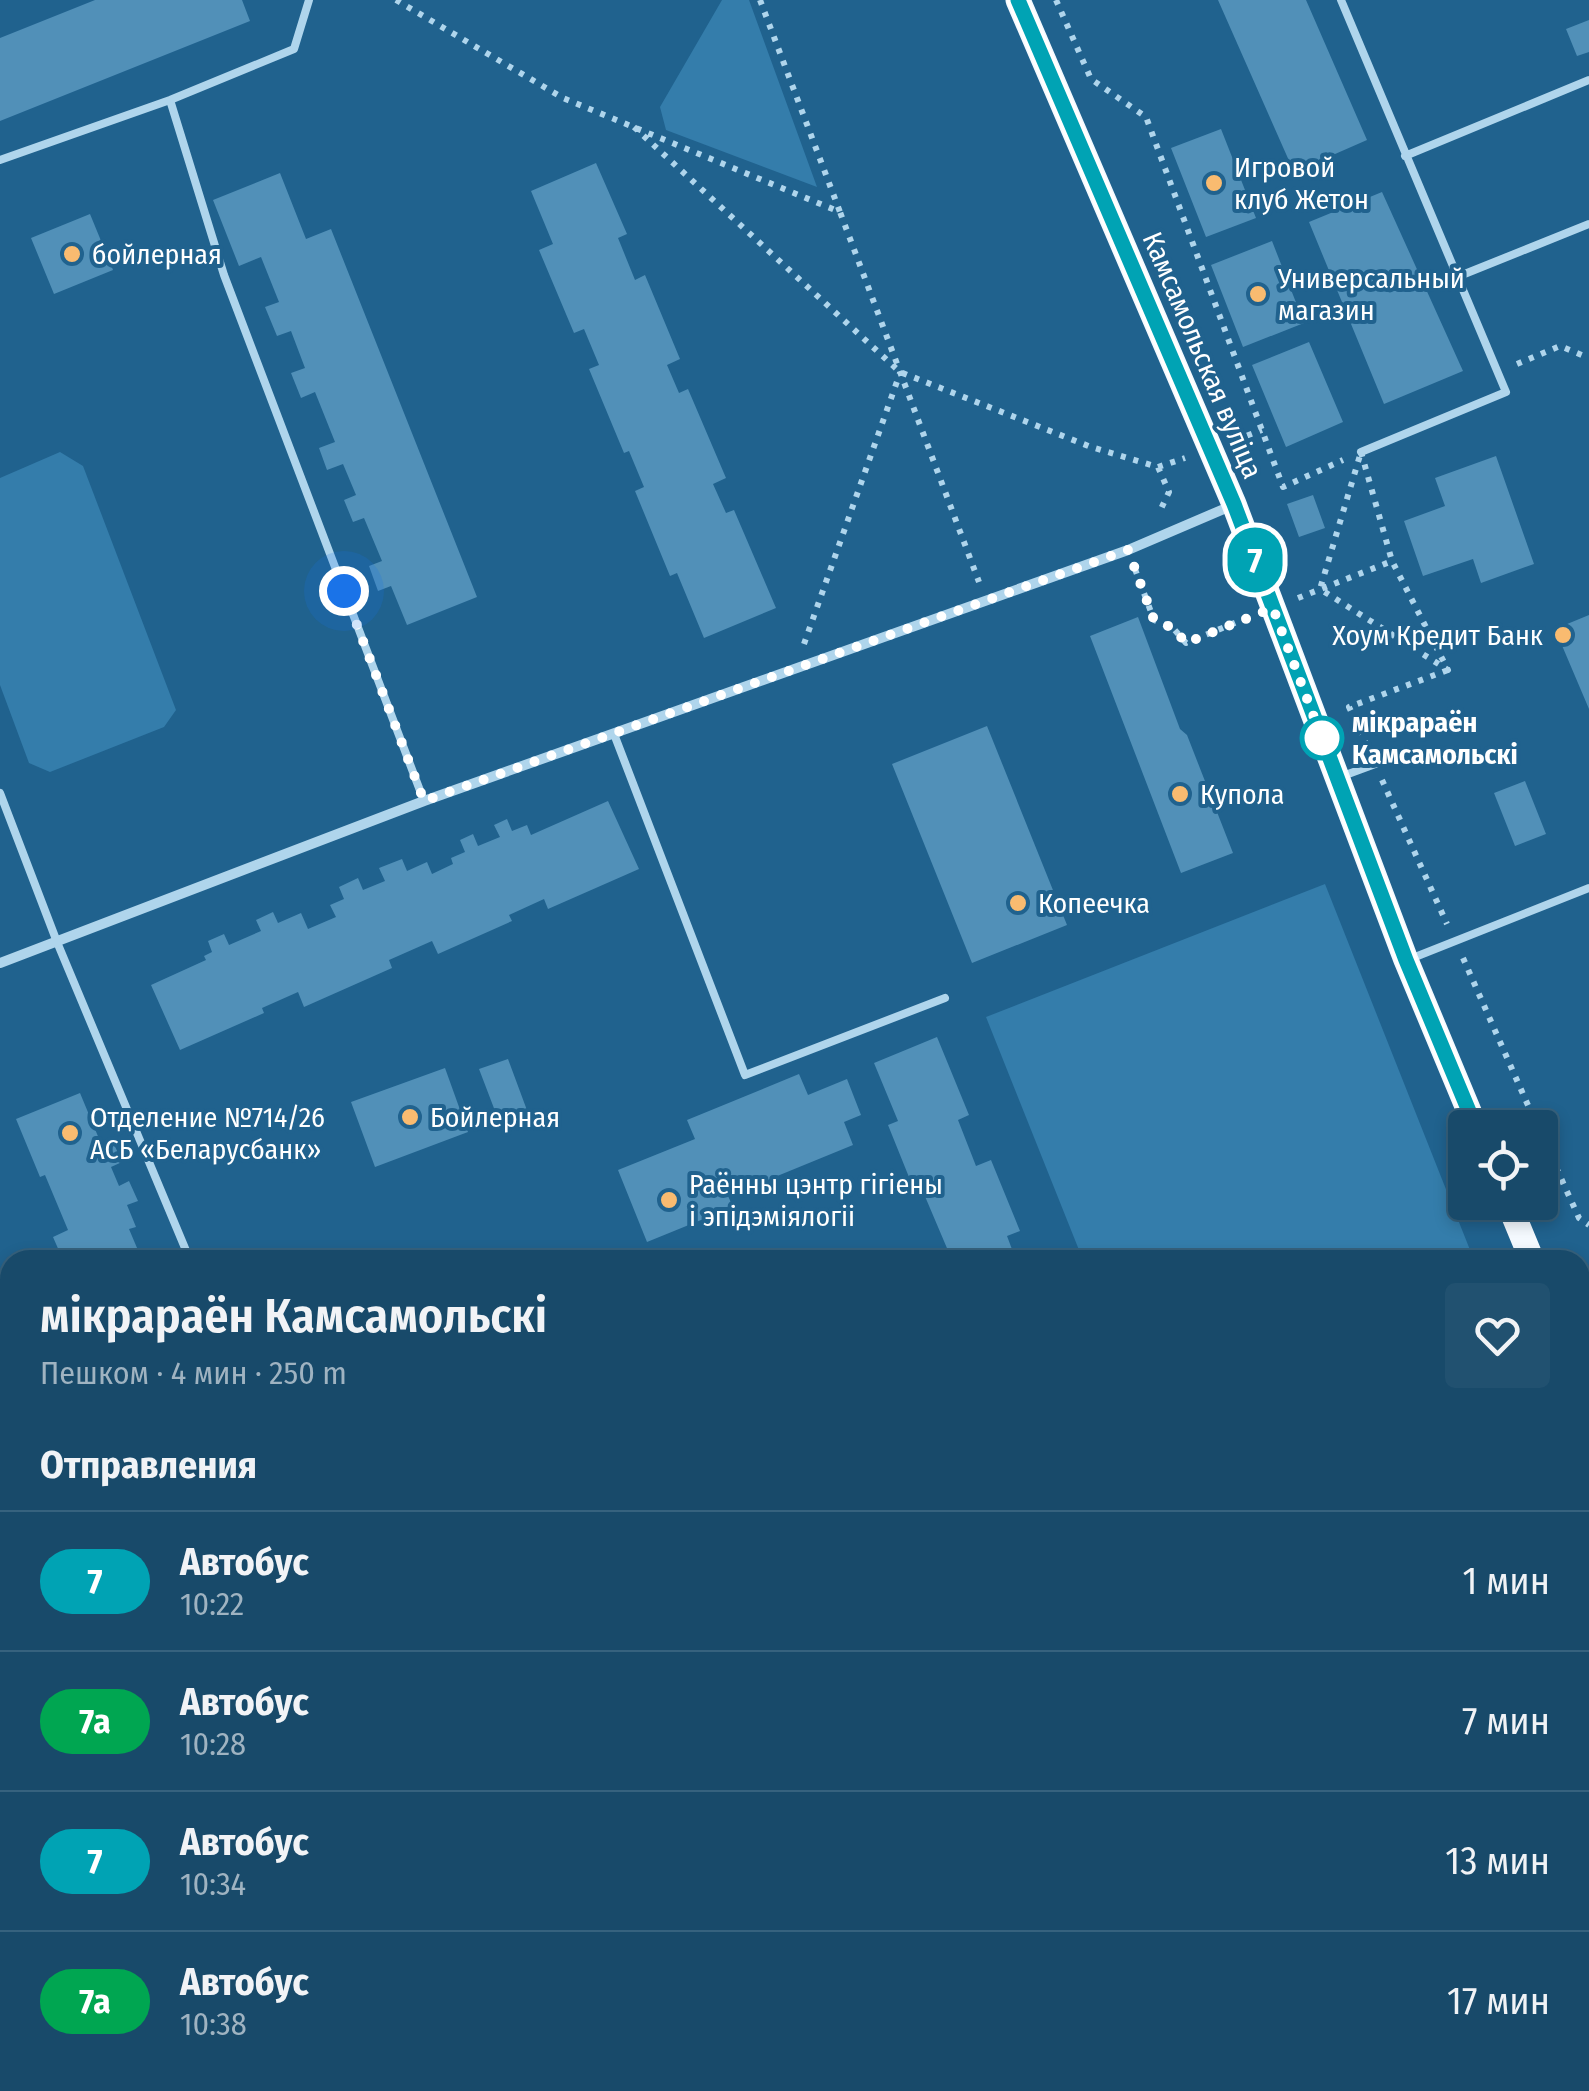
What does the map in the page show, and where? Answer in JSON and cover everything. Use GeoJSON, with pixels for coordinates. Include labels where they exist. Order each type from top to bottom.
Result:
{"type":"FeatureCollection","features":[{"type":"Feature","properties":{"kind":"main road","name":"Камсамольская вуліца"},"geometry":{"type":"LineString","coordinates":[[1018,0],[1234,504],[1406,960],[1468,1110]]}},
{"type":"Feature","properties":{"kind":"main road"},"geometry":{"type":"LineString","coordinates":[[1515,1220],[1528,1250]]}},
{"type":"Feature","properties":{"kind":"street"},"geometry":{"type":"LineString","coordinates":[[0,963],[424,801],[1128,550],[1234,504]]}},
{"type":"Feature","properties":{"kind":"lane"},"geometry":{"type":"LineString","coordinates":[[0,160],[170,100],[294,49],[308,0]]}},
{"type":"Feature","properties":{"kind":"lane"},"geometry":{"type":"LineString","coordinates":[[1341,0],[1506,392],[1361,452]]}},
{"type":"Feature","properties":{"kind":"lane"},"geometry":{"type":"LineString","coordinates":[[1405,156],[1589,80]]}},
{"type":"Feature","properties":{"kind":"lane"},"geometry":{"type":"LineString","coordinates":[[170,100],[224,275],[424,801]]}},
{"type":"Feature","properties":{"kind":"lane"},"geometry":{"type":"LineString","coordinates":[[1458,277],[1589,224]]}},
{"type":"Feature","properties":{"kind":"lane"},"geometry":{"type":"LineString","coordinates":[[614,734],[745,1075],[945,998]]}},
{"type":"Feature","properties":{"kind":"lane"},"geometry":{"type":"LineString","coordinates":[[1338,778],[1397,756]]}},
{"type":"Feature","properties":{"kind":"lane"},"geometry":{"type":"LineString","coordinates":[[0,793],[57,942],[186,1250]]}},
{"type":"Feature","properties":{"kind":"lane"},"geometry":{"type":"LineString","coordinates":[[1406,960],[1589,888]]}},
{"type":"Feature","properties":{"kind":"path"},"geometry":{"type":"LineString","coordinates":[[396,0],[563,98],[840,212]]}},
{"type":"Feature","properties":{"kind":"path"},"geometry":{"type":"LineString","coordinates":[[760,0],[986,602]]}},
{"type":"Feature","properties":{"kind":"path"},"geometry":{"type":"LineString","coordinates":[[1056,0],[1091,79],[1146,117],[1283,487],[1361,452]]}},
{"type":"Feature","properties":{"kind":"path"},"geometry":{"type":"LineString","coordinates":[[634,128],[900,372],[1091,447],[1158,468],[1169,492],[1156,521]]}},
{"type":"Feature","properties":{"kind":"path"},"geometry":{"type":"LineString","coordinates":[[1498,372],[1560,346],[1589,358]]}},
{"type":"Feature","properties":{"kind":"path"},"geometry":{"type":"LineString","coordinates":[[794,670],[900,372]]}},
{"type":"Feature","properties":{"kind":"path"},"geometry":{"type":"LineString","coordinates":[[1361,452],[1392,561],[1448,670]]}},
{"type":"Feature","properties":{"kind":"path"},"geometry":{"type":"LineString","coordinates":[[1320,589],[1361,452]]}},
{"type":"Feature","properties":{"kind":"path"},"geometry":{"type":"LineString","coordinates":[[1128,550],[1154,620],[1173,628],[1186,643],[1392,561]]}},
{"type":"Feature","properties":{"kind":"path"},"geometry":{"type":"LineString","coordinates":[[1320,589],[1448,670]]}},
{"type":"Feature","properties":{"kind":"path"},"geometry":{"type":"LineString","coordinates":[[1374,761],[1349,707],[1448,670]]}},
{"type":"Feature","properties":{"kind":"path"},"geometry":{"type":"LineString","coordinates":[[1382,779],[1530,1110]]}},
{"type":"Feature","properties":{"kind":"path"},"geometry":{"type":"LineString","coordinates":[[1558,1172],[1579,1218],[1589,1225]]}},
{"type":"Feature","properties":{"kind":"shaded area"},"geometry":{"type":"Polygon","coordinates":[[[722,0],[749,0],[817,187],[666,130],[660,107],[722,0]]]}},
{"type":"Feature","properties":{"kind":"shaded area"},"geometry":{"type":"Polygon","coordinates":[[[60,452],[83,466],[176,710],[164,727],[50,772],[29,763],[0,685],[0,478],[60,452]]]}},
{"type":"Feature","properties":{"kind":"shaded area"},"geometry":{"type":"Polygon","coordinates":[[[1325,884],[1448,1194],[1448,1220],[1458,1220],[1470,1250],[1079,1250],[986,1017],[1325,884]]]}},
{"type":"Feature","properties":{"kind":"building"},"geometry":{"type":"Polygon","coordinates":[[[95,0],[242,0],[250,21],[0,121],[0,38],[95,0]]]}},
{"type":"Feature","properties":{"kind":"building"},"geometry":{"type":"Polygon","coordinates":[[[1218,0],[1306,0],[1367,140],[1294,172],[1218,0]]]}},
{"type":"Feature","properties":{"kind":"building"},"geometry":{"type":"Polygon","coordinates":[[[1589,20],[1589,52],[1577,56],[1566,29],[1589,20]]]}},
{"type":"Feature","properties":{"kind":"building","name":"Игровой клуб Жетон"},"geometry":{"type":"Polygon","coordinates":[[[1221,129],[1256,218],[1206,237],[1171,148],[1221,129]]]}},
{"type":"Feature","properties":{"kind":"building"},"geometry":{"type":"Polygon","coordinates":[[[596,163],[627,234],[618,238],[635,280],[645,275],[680,359],[667,365],[679,393],[688,389],[726,478],[713,484],[726,513],[734,510],[776,608],[704,638],[677,573],[670,576],[635,491],[644,487],[629,451],[624,453],[589,369],[599,365],[584,329],[574,333],[539,250],[553,244],[531,191],[596,163]]]}},
{"type":"Feature","properties":{"kind":"building"},"geometry":{"type":"Polygon","coordinates":[[[280,173],[306,239],[331,229],[477,597],[407,625],[391,586],[378,591],[369,566],[382,561],[364,518],[353,522],[344,500],[356,495],[343,464],[327,470],[319,448],[335,442],[315,392],[301,398],[291,373],[305,368],[291,331],[277,336],[265,307],[279,302],[261,257],[239,266],[213,200],[280,173]]]}},
{"type":"Feature","properties":{"kind":"building"},"geometry":{"type":"Polygon","coordinates":[[[1382,192],[1463,371],[1384,404],[1309,222],[1382,192]]]}},
{"type":"Feature","properties":{"kind":"building","name":"бойлерная"},"geometry":{"type":"Polygon","coordinates":[[[90,214],[113,270],[54,294],[31,238],[90,214]]]}},
{"type":"Feature","properties":{"kind":"building","name":"Универсальный магазин"},"geometry":{"type":"Polygon","coordinates":[[[1272,241],[1304,323],[1243,347],[1211,265],[1272,241]]]}},
{"type":"Feature","properties":{"kind":"building"},"geometry":{"type":"Polygon","coordinates":[[[1309,342],[1343,422],[1286,447],[1252,365],[1309,342]]]}},
{"type":"Feature","properties":{"kind":"building"},"geometry":{"type":"Polygon","coordinates":[[[1496,456],[1534,564],[1481,583],[1473,559],[1423,576],[1404,521],[1445,506],[1435,478],[1496,456]]]}},
{"type":"Feature","properties":{"kind":"building"},"geometry":{"type":"Polygon","coordinates":[[[1313,495],[1325,528],[1299,537],[1287,504],[1313,495]]]}},
{"type":"Feature","properties":{"kind":"building"},"geometry":{"type":"Polygon","coordinates":[[[1589,615],[1589,709],[1555,629],[1589,615]]]}},
{"type":"Feature","properties":{"kind":"building","name":"Купола"},"geometry":{"type":"Polygon","coordinates":[[[1138,617],[1233,853],[1181,873],[1090,636],[1138,617]]]}},
{"type":"Feature","properties":{"kind":"building"},"geometry":{"type":"Polygon","coordinates":[[[987,726],[1067,925],[972,963],[892,764],[987,726]]]}},
{"type":"Feature","properties":{"kind":"building"},"geometry":{"type":"Polygon","coordinates":[[[1525,781],[1546,834],[1515,846],[1494,793],[1525,781]]]}},
{"type":"Feature","properties":{"kind":"building"},"geometry":{"type":"Polygon","coordinates":[[[608,801],[639,869],[548,909],[544,899],[509,915],[512,921],[438,954],[432,941],[389,960],[392,968],[304,1007],[298,992],[262,1008],[264,1013],[180,1050],[151,985],[206,960],[204,956],[212,952],[208,941],[224,934],[229,945],[261,931],[256,920],[273,912],[278,923],[301,913],[308,929],[336,917],[330,905],[344,899],[339,887],[358,878],[363,890],[385,881],[379,868],[402,859],[407,871],[427,862],[432,874],[453,864],[451,858],[465,852],[460,840],[473,834],[478,846],[500,837],[494,825],[507,819],[512,831],[527,825],[531,835],[608,801]]]}},
{"type":"Feature","properties":{"kind":"building"},"geometry":{"type":"Polygon","coordinates":[[[937,1037],[969,1115],[958,1120],[976,1166],[991,1160],[1020,1231],[1007,1236],[1012,1250],[948,1250],[924,1194],[917,1197],[888,1125],[898,1121],[874,1063],[937,1037]]]}},
{"type":"Feature","properties":{"kind":"building"},"geometry":{"type":"Polygon","coordinates":[[[508,1059],[528,1113],[500,1124],[479,1069],[508,1059]]]}},
{"type":"Feature","properties":{"kind":"building","name":"Бойлерная"},"geometry":{"type":"Polygon","coordinates":[[[445,1068],[468,1132],[375,1167],[351,1102],[445,1068]]]}},
{"type":"Feature","properties":{"kind":"building"},"geometry":{"type":"Polygon","coordinates":[[[799,1074],[808,1095],[847,1079],[861,1115],[844,1122],[853,1145],[728,1196],[733,1207],[647,1242],[618,1170],[695,1139],[687,1120],[799,1074]]]}},
{"type":"Feature","properties":{"kind":"building"},"geometry":{"type":"Polygon","coordinates":[[[80,1093],[102,1146],[113,1142],[122,1162],[111,1167],[119,1186],[129,1181],[138,1201],[127,1205],[136,1227],[129,1229],[138,1250],[59,1250],[53,1237],[68,1230],[16,1119],[80,1093]]]}},
{"type":"Feature","properties":{"kind":"bus line","name":"7"},"geometry":{"type":"LineString","coordinates":[[1018,0],[1234,504],[1406,960],[1468,1110]]}},
{"type":"Feature","properties":{"kind":"place","name":"Игровой клуб Жетон"},"geometry":{"type":"Point","coordinates":[1214,183]}},
{"type":"Feature","properties":{"kind":"place","name":"бойлерная"},"geometry":{"type":"Point","coordinates":[72,254]}},
{"type":"Feature","properties":{"kind":"place","name":"Универсальный магазин"},"geometry":{"type":"Point","coordinates":[1258,294]}},
{"type":"Feature","properties":{"kind":"place","name":"Хоум Кредит Банк"},"geometry":{"type":"Point","coordinates":[1563,635]}},
{"type":"Feature","properties":{"kind":"place","name":"мікрараён Камсамольскі"},"geometry":{"type":"Point","coordinates":[1322,738]}},
{"type":"Feature","properties":{"kind":"place","name":"Купола"},"geometry":{"type":"Point","coordinates":[1180,794]}},
{"type":"Feature","properties":{"kind":"place","name":"Копеечка"},"geometry":{"type":"Point","coordinates":[1018,903]}},
{"type":"Feature","properties":{"kind":"place","name":"Бойлерная"},"geometry":{"type":"Point","coordinates":[410,1117]}},
{"type":"Feature","properties":{"kind":"place","name":"Отделение №714/26 АСБ «Беларусбанк»"},"geometry":{"type":"Point","coordinates":[70,1133]}},
{"type":"Feature","properties":{"kind":"place","name":"Раённы цэнтр гігіены і эпідэміялогіі"},"geometry":{"type":"Point","coordinates":[669,1200]}},
{"type":"Feature","properties":{"kind":"route"},"geometry":{"type":"LineString","coordinates":[[344,591],[424,801],[1128,550],[1154,620],[1173,628],[1186,643],[1273,608],[1324,744],[1322,738]]}}]}
